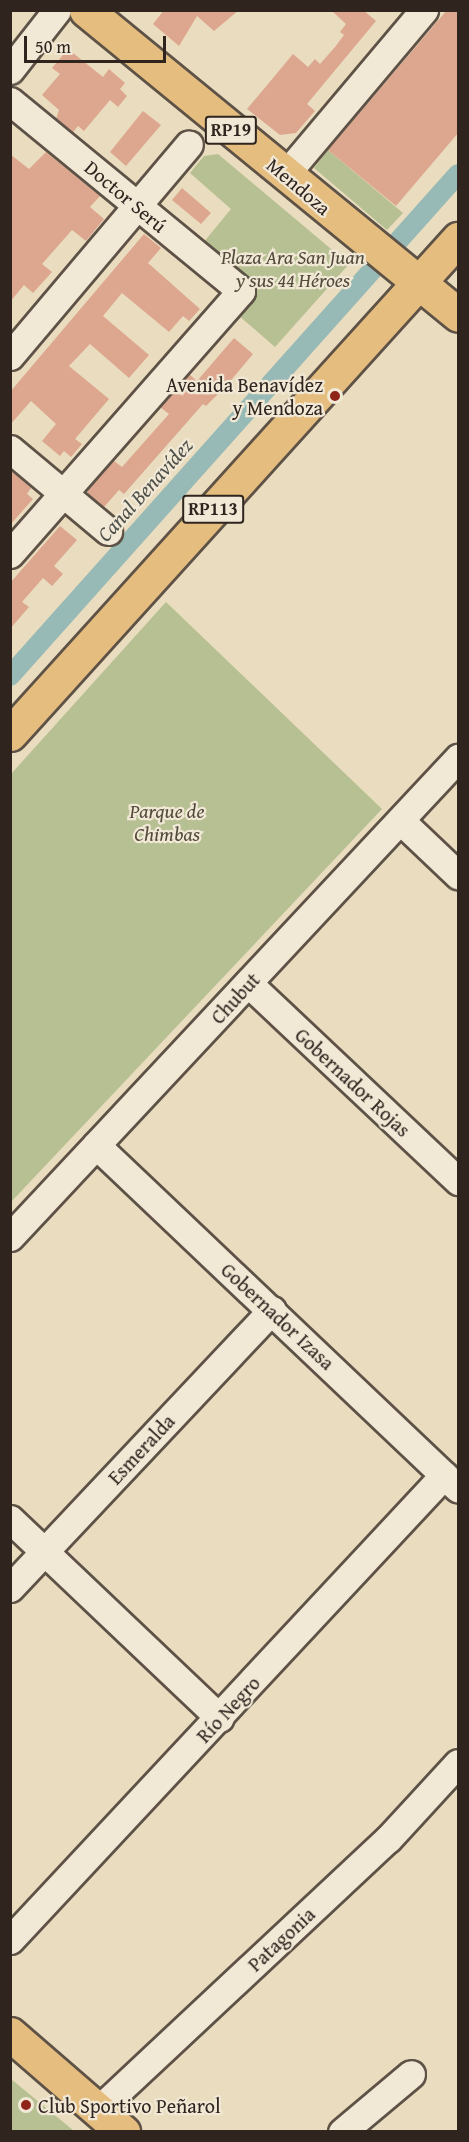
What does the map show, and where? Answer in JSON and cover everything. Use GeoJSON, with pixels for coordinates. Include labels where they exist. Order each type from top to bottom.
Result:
{"type":"FeatureCollection","features":[{"type":"Feature","properties":{"kind":"main road","name":"Mendoza"},"geometry":{"type":"LineString","coordinates":[[86,10],[416,284],[459,315]]}},
{"type":"Feature","properties":{"kind":"main road","name":"RP113"},"geometry":{"type":"LineString","coordinates":[[10,734],[459,239]]}},
{"type":"Feature","properties":{"kind":"main road"},"geometry":{"type":"LineString","coordinates":[[10,2034],[123,2132]]}},
{"type":"Feature","properties":{"kind":"street"},"geometry":{"type":"LineString","coordinates":[[10,70],[57,10]]}},
{"type":"Feature","properties":{"kind":"street"},"geometry":{"type":"LineString","coordinates":[[285,175],[424,10]]}},
{"type":"Feature","properties":{"kind":"street","name":"Doctor Serú"},"geometry":{"type":"LineString","coordinates":[[10,101],[241,291],[63,493]]}},
{"type":"Feature","properties":{"kind":"street"},"geometry":{"type":"LineString","coordinates":[[10,356],[189,144]]}},
{"type":"Feature","properties":{"kind":"street"},"geometry":{"type":"LineString","coordinates":[[10,449],[108,531]]}},
{"type":"Feature","properties":{"kind":"street"},"geometry":{"type":"LineString","coordinates":[[10,554],[63,493]]}},
{"type":"Feature","properties":{"kind":"street","name":"Chubut"},"geometry":{"type":"LineString","coordinates":[[10,1237],[459,758]]}},
{"type":"Feature","properties":{"kind":"street"},"geometry":{"type":"LineString","coordinates":[[401,820],[459,875]]}},
{"type":"Feature","properties":{"kind":"street","name":"Gobernador Rojas"},"geometry":{"type":"LineString","coordinates":[[248,983],[459,1181]]}},
{"type":"Feature","properties":{"kind":"street","name":"Gobernador Izasa"},"geometry":{"type":"LineString","coordinates":[[96,1146],[272,1310],[451,1482]]}},
{"type":"Feature","properties":{"kind":"street","name":"Esmeralda"},"geometry":{"type":"LineString","coordinates":[[10,1588],[272,1310]]}},
{"type":"Feature","properties":{"kind":"street","name":"Río Negro"},"geometry":{"type":"LineString","coordinates":[[10,1940],[219,1718],[451,1482]]}},
{"type":"Feature","properties":{"kind":"street"},"geometry":{"type":"LineString","coordinates":[[10,1519],[219,1718]]}},
{"type":"Feature","properties":{"kind":"street","name":"Patagonia"},"geometry":{"type":"LineString","coordinates":[[98,2110],[388,1839],[459,1763]]}},
{"type":"Feature","properties":{"kind":"street"},"geometry":{"type":"LineString","coordinates":[[342,2132],[411,2074]]}},
{"type":"Feature","properties":{"kind":"green space"},"geometry":{"type":"Polygon","coordinates":[[[328,150],[403,213],[387,230],[314,168],[328,150]]]}},
{"type":"Feature","properties":{"kind":"green space","name":"Plaza Ara San Juan y sus 44 Héroes"},"geometry":{"type":"Polygon","coordinates":[[[218,154],[349,264],[275,347],[238,315],[258,288],[203,243],[231,209],[190,173],[204,156],[218,154]]]}},
{"type":"Feature","properties":{"kind":"green space","name":"Parque de Chimbas"},"geometry":{"type":"Polygon","coordinates":[[[166,602],[382,809],[11,1202],[11,774],[166,602]]]}},
{"type":"Feature","properties":{"kind":"green space","name":"Club Sportivo Peñarol"},"geometry":{"type":"Polygon","coordinates":[[[11,2079],[74,2131],[11,2131],[11,2079]]]}},
{"type":"Feature","properties":{"kind":"building"},"geometry":{"type":"Polygon","coordinates":[[[164,10],[239,10],[214,31],[197,16],[179,46],[153,24],[164,10]]]}},
{"type":"Feature","properties":{"kind":"building"},"geometry":{"type":"Polygon","coordinates":[[[331,10],[363,10],[376,21],[307,104],[315,111],[296,133],[280,135],[247,109],[293,54],[308,67],[315,59],[320,64],[335,47],[344,35],[340,32],[346,24],[331,10]]]}},
{"type":"Feature","properties":{"kind":"building"},"geometry":{"type":"Polygon","coordinates":[[[447,10],[459,10],[459,132],[396,206],[328,150],[447,10]]]}},
{"type":"Feature","properties":{"kind":"building"},"geometry":{"type":"Polygon","coordinates":[[[68,49],[103,77],[109,69],[125,83],[120,89],[127,96],[118,107],[110,100],[84,131],[78,126],[73,132],[56,119],[59,110],[42,95],[60,74],[52,68],[68,49]]]}},
{"type":"Feature","properties":{"kind":"building"},"geometry":{"type":"Polygon","coordinates":[[[143,111],[161,125],[126,166],[110,152],[143,111]]]}},
{"type":"Feature","properties":{"kind":"building"},"geometry":{"type":"Polygon","coordinates":[[[46,152],[100,196],[90,207],[104,219],[86,241],[72,230],[42,264],[52,272],[33,293],[24,285],[10,302],[10,154],[29,169],[46,152]]]}},
{"type":"Feature","properties":{"kind":"building"},"geometry":{"type":"Polygon","coordinates":[[[182,188],[211,213],[201,224],[172,200],[182,188]]]}},
{"type":"Feature","properties":{"kind":"building"},"geometry":{"type":"Polygon","coordinates":[[[144,234],[161,248],[148,263],[200,309],[189,321],[183,316],[169,332],[122,293],[103,316],[149,355],[129,378],[90,344],[69,366],[109,399],[75,439],[82,444],[71,457],[64,451],[60,456],[42,441],[56,424],[31,401],[10,425],[10,392],[144,234]]]}},
{"type":"Feature","properties":{"kind":"building"},"geometry":{"type":"Polygon","coordinates":[[[234,338],[253,354],[227,385],[206,406],[203,404],[124,494],[119,490],[104,507],[88,494],[88,489],[114,461],[122,467],[169,414],[160,407],[189,374],[197,381],[234,338]]]}},
{"type":"Feature","properties":{"kind":"building"},"geometry":{"type":"Polygon","coordinates":[[[10,470],[31,488],[27,494],[33,499],[10,525],[10,470]]]}},
{"type":"Feature","properties":{"kind":"building"},"geometry":{"type":"Polygon","coordinates":[[[60,526],[77,540],[54,566],[63,574],[52,586],[43,578],[22,602],[29,607],[10,629],[10,583],[60,526]]]}},
{"type":"Feature","properties":{"kind":"waterway","name":"Canal Benavídez"},"geometry":{"type":"LineString","coordinates":[[10,676],[458,174]]}},
{"type":"Feature","properties":{"kind":"place","name":"Avenida Benavídez y Mendoza"},"geometry":{"type":"Point","coordinates":[335,396]}},
{"type":"Feature","properties":{"kind":"place","name":"Club Sportivo Peñarol"},"geometry":{"type":"Point","coordinates":[26,2105]}}]}
